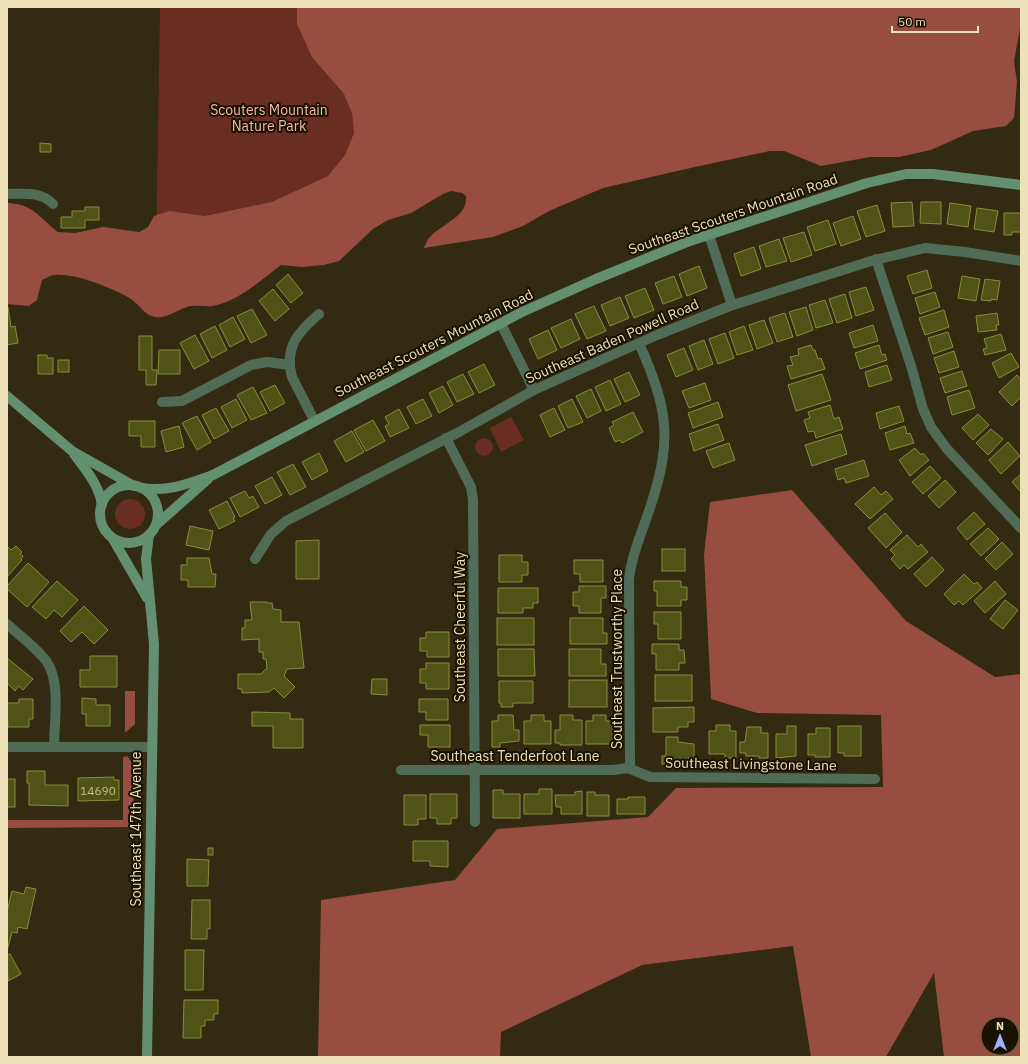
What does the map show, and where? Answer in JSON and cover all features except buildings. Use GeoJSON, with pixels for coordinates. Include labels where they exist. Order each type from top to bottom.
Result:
{"type":"FeatureCollection","features":[{"type":"Feature","properties":{"kind":"street","name":"Southeast Scouters Mountain Road"},"geometry":{"type":"LineString","coordinates":[[137,487],[155,490],[172,489],[213,475],[314,420],[501,324],[596,279],[709,234],[867,183],[906,174],[933,174],[1021,185]]}},
{"type":"Feature","properties":{"kind":"street"},"geometry":{"type":"LineString","coordinates":[[7,194],[36,194],[46,197],[53,204]]}},
{"type":"Feature","properties":{"kind":"street"},"geometry":{"type":"LineString","coordinates":[[709,234],[732,305]]}},
{"type":"Feature","properties":{"kind":"street","name":"Southeast Baden Powell Road"},"geometry":{"type":"LineString","coordinates":[[255,559],[270,534],[286,522],[534,390],[639,342],[732,305],[876,259],[925,248],[965,252],[1021,261]]}},
{"type":"Feature","properties":{"kind":"street"},"geometry":{"type":"LineString","coordinates":[[876,259],[912,369],[921,404],[931,427],[947,449],[1021,528]]}},
{"type":"Feature","properties":{"kind":"street"},"geometry":{"type":"LineString","coordinates":[[314,420],[292,377],[290,365],[291,352],[297,336],[319,314]]}},
{"type":"Feature","properties":{"kind":"street"},"geometry":{"type":"LineString","coordinates":[[501,324],[534,390]]}},
{"type":"Feature","properties":{"kind":"street","name":"Southeast Trustworthy Place"},"geometry":{"type":"LineString","coordinates":[[628,768],[630,764],[629,579],[633,556],[655,492],[665,445],[664,423],[660,399],[639,342]]}},
{"type":"Feature","properties":{"kind":"street"},"geometry":{"type":"LineString","coordinates":[[162,402],[182,401],[251,365],[267,362],[290,365]]}},
{"type":"Feature","properties":{"kind":"street"},"geometry":{"type":"LineString","coordinates":[[7,396],[72,451],[149,493],[155,501],[158,510],[156,525],[149,535],[138,542],[132,543],[126,543],[113,539],[103,526],[100,516],[102,505],[107,496],[115,490],[124,486],[137,487]]}},
{"type":"Feature","properties":{"kind":"street","name":"Southeast Cheerful Way"},"geometry":{"type":"LineString","coordinates":[[446,438],[471,487],[473,500],[474,822]]}},
{"type":"Feature","properties":{"kind":"street"},"geometry":{"type":"LineString","coordinates":[[72,451],[94,482],[100,493],[102,505]]}},
{"type":"Feature","properties":{"kind":"street","name":"Southeast Scouters Mountain Road"},"geometry":{"type":"LineString","coordinates":[[156,525],[213,475]]}},
{"type":"Feature","properties":{"kind":"street","name":"Southeast 147th Avenue"},"geometry":{"type":"LineString","coordinates":[[147,1057],[151,747],[154,644],[146,559],[149,535]]}},
{"type":"Feature","properties":{"kind":"street","name":"Southeast 147th Avenue"},"geometry":{"type":"LineString","coordinates":[[113,539],[149,602]]}},
{"type":"Feature","properties":{"kind":"street"},"geometry":{"type":"LineString","coordinates":[[7,624],[47,662],[53,674],[55,688],[54,747]]}},
{"type":"Feature","properties":{"kind":"street"},"geometry":{"type":"LineString","coordinates":[[7,747],[151,747]]}},
{"type":"Feature","properties":{"kind":"street","name":"Southeast Tenderfoot Lane"},"geometry":{"type":"LineString","coordinates":[[401,770],[613,770],[628,768]]}},
{"type":"Feature","properties":{"kind":"street","name":"Southeast Livingstone Lane"},"geometry":{"type":"LineString","coordinates":[[628,768],[650,777],[875,780]]}},
{"type":"Feature","properties":{"kind":"green space","name":"Scouters Mountain Nature Park"},"geometry":{"type":"Polygon","coordinates":[[[160,7],[950,7],[156,258],[160,7]]]}},
{"type":"Feature","properties":{"kind":"green space"},"geometry":{"type":"Polygon","coordinates":[[[511,417],[524,440],[501,452],[490,428],[511,417]]]}},
{"type":"Feature","properties":{"kind":"green space"},"geometry":{"type":"Polygon","coordinates":[[[480,438],[488,438],[493,443],[491,454],[488,456],[480,456],[475,451],[475,443],[480,438]]]}},
{"type":"Feature","properties":{"kind":"green space"},"geometry":{"type":"Polygon","coordinates":[[[130,499],[141,503],[145,514],[141,525],[130,529],[119,525],[115,514],[119,503],[130,499]]]}},
{"type":"Feature","properties":{"kind":"shaded area"},"geometry":{"type":"Polygon","coordinates":[[[297,7],[1021,7],[1021,24],[1014,61],[1017,82],[1014,118],[1006,126],[973,131],[931,150],[899,157],[870,157],[821,166],[784,151],[770,151],[695,167],[603,188],[549,211],[523,226],[493,237],[424,248],[427,241],[435,232],[453,220],[463,209],[466,196],[462,193],[451,191],[443,194],[411,213],[388,220],[373,229],[339,261],[324,265],[302,267],[281,265],[234,299],[213,306],[190,306],[163,317],[151,316],[134,301],[114,290],[80,278],[58,275],[50,276],[42,280],[37,300],[29,306],[7,304],[7,203],[24,206],[30,209],[58,232],[75,233],[103,227],[139,232],[148,227],[154,216],[169,211],[205,216],[272,202],[328,176],[345,155],[354,133],[352,113],[344,94],[312,57],[297,24],[297,7]]]}},
{"type":"Feature","properties":{"kind":"shaded area"},"geometry":{"type":"Polygon","coordinates":[[[792,490],[906,621],[995,677],[1021,674],[1021,1057],[944,1057],[934,973],[886,1057],[811,1057],[793,946],[642,965],[501,1032],[500,1057],[318,1057],[321,900],[455,880],[497,829],[648,817],[676,788],[883,787],[881,715],[757,713],[711,699],[704,555],[710,502],[792,490]]]}},
{"type":"Feature","properties":{"kind":"shaded area"},"geometry":{"type":"Polygon","coordinates":[[[125,691],[135,691],[135,724],[126,732],[125,732],[125,691]]]}},
{"type":"Feature","properties":{"kind":"shaded area"},"geometry":{"type":"Polygon","coordinates":[[[127,756],[134,765],[133,827],[7,828],[7,820],[123,820],[123,757],[127,756]]]}}]}
